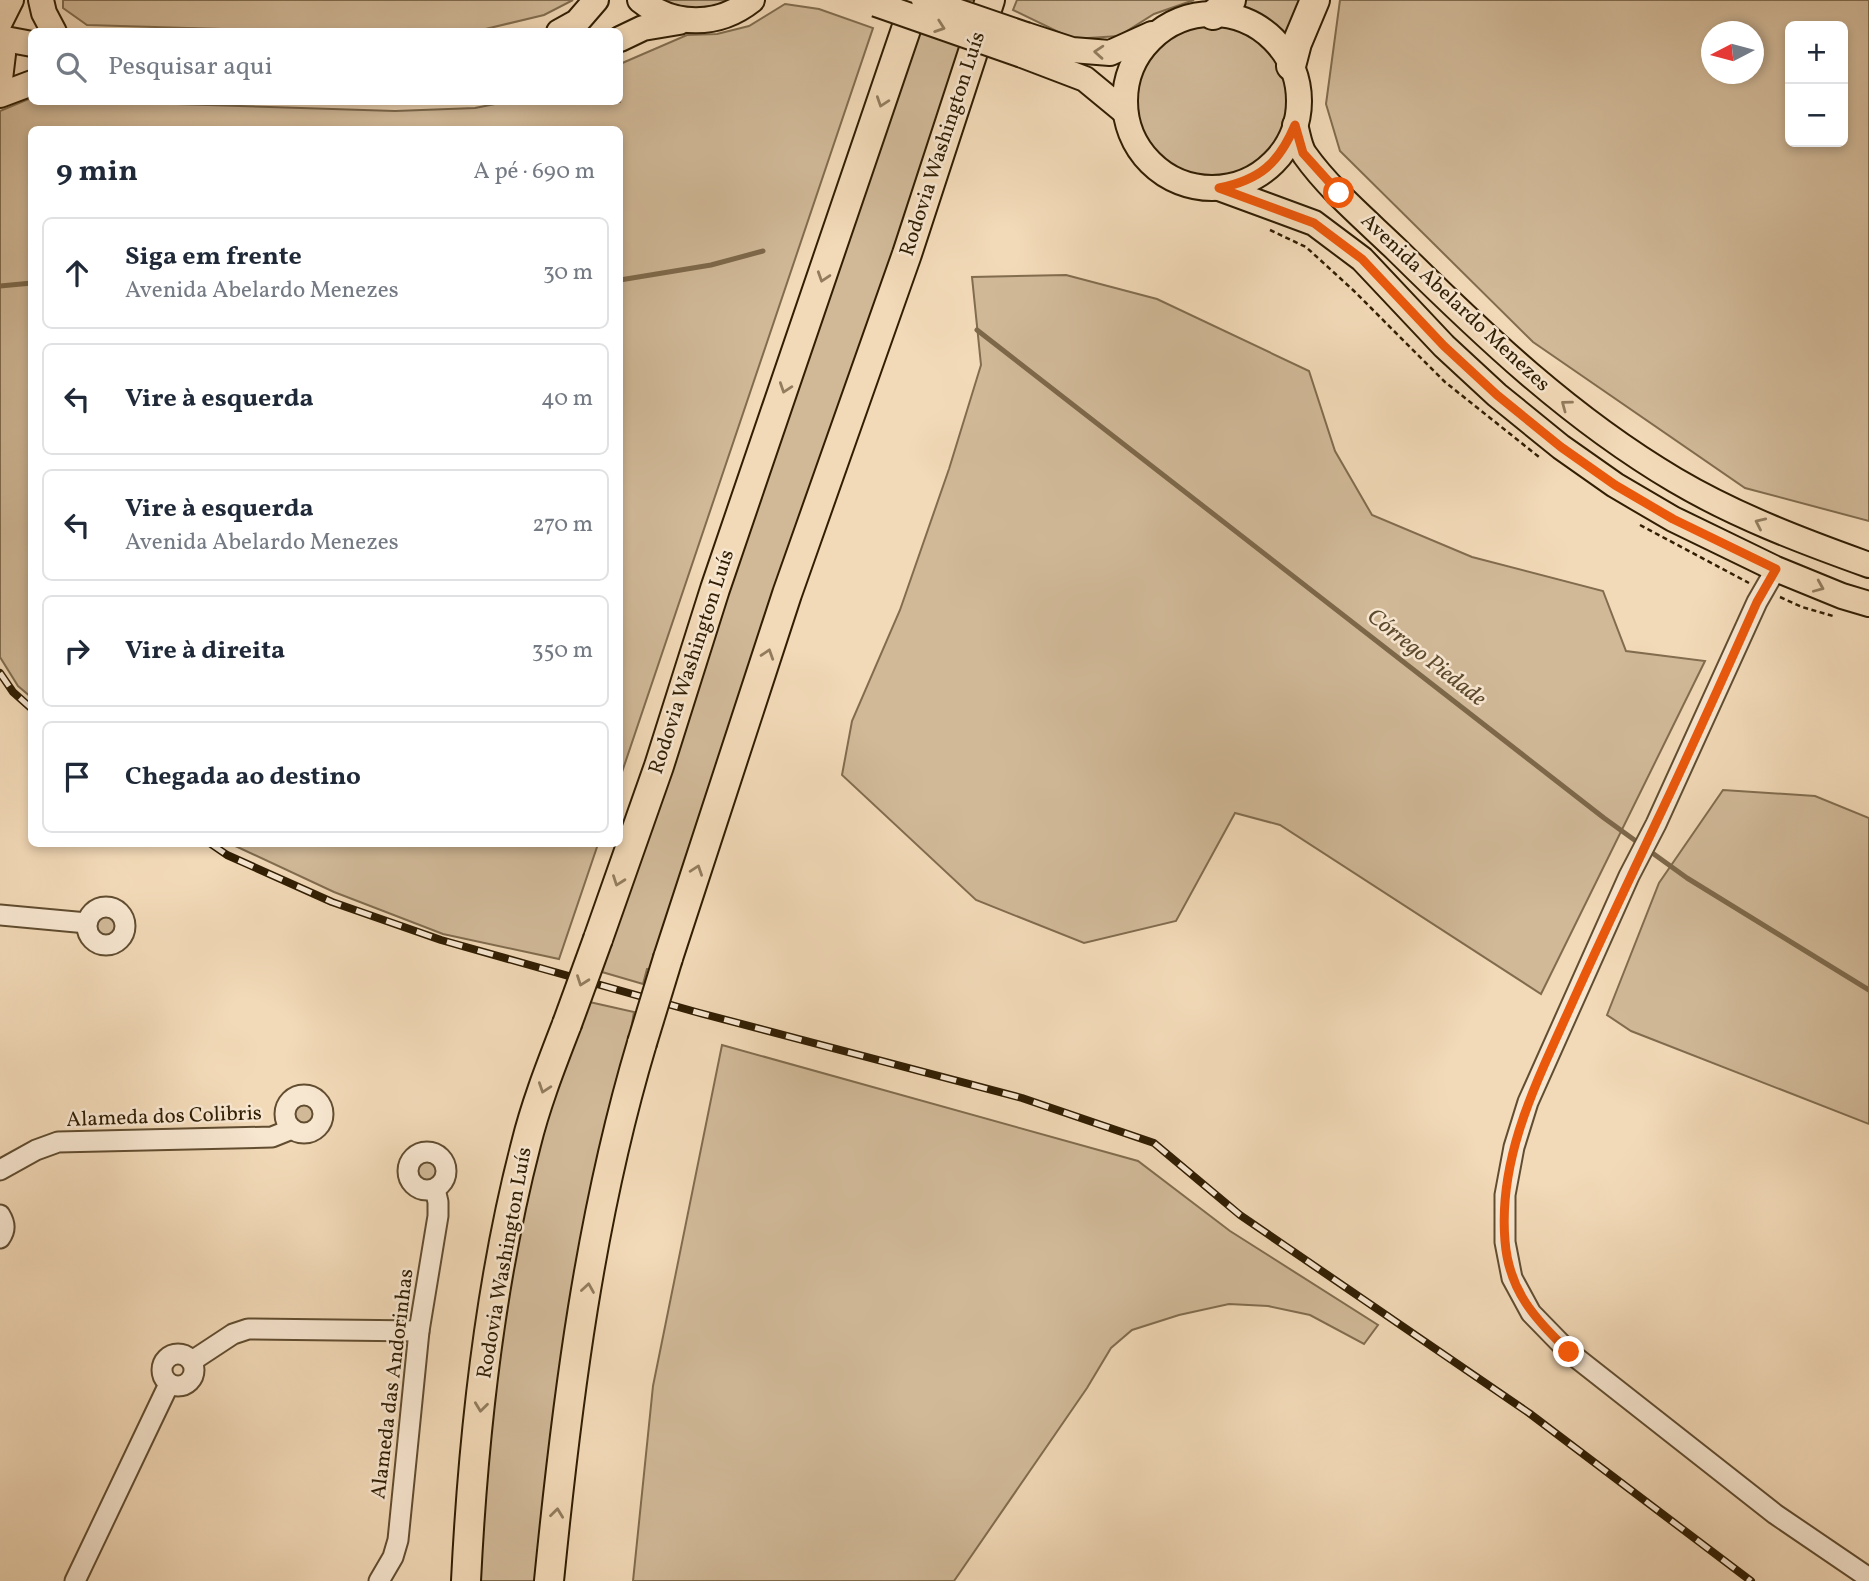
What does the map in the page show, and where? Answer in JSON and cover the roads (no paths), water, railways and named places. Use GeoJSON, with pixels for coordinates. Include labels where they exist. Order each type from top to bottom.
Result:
{"type":"FeatureCollection","features":[{"type":"Feature","properties":{"kind":"highway","name":"Rodovia Washington Luís"},"geometry":{"type":"LineString","coordinates":[[466,1581],[474,1466],[484,1379],[512,1205],[526,1143],[659,766],[715,589],[915,0]]}},
{"type":"Feature","properties":{"kind":"highway","name":"Rodovia Washington Luís"},"geometry":{"type":"LineString","coordinates":[[549,1581],[577,1355],[597,1228],[620,1117],[668,958],[787,594],[907,254],[971,56],[992,0]]}},
{"type":"Feature","properties":{"kind":"highway"},"geometry":{"type":"LineString","coordinates":[[1291,66],[1297,43],[1315,0]]}},
{"type":"Feature","properties":{"kind":"main road"},"geometry":{"type":"LineString","coordinates":[[0,22],[10,0]]}},
{"type":"Feature","properties":{"kind":"main road"},"geometry":{"type":"LineString","coordinates":[[41,0],[52,28]]}},
{"type":"Feature","properties":{"kind":"main road"},"geometry":{"type":"LineString","coordinates":[[566,28],[577,22],[596,0]]}},
{"type":"Feature","properties":{"kind":"main road"},"geometry":{"type":"LineString","coordinates":[[640,0],[655,12],[684,21]]}},
{"type":"Feature","properties":{"kind":"main road"},"geometry":{"type":"LineString","coordinates":[[623,38],[643,29],[684,21],[713,20],[739,10],[752,0]]}},
{"type":"Feature","properties":{"kind":"main road"},"geometry":{"type":"LineString","coordinates":[[924,0],[1024,45],[1085,79],[1125,113]]}},
{"type":"Feature","properties":{"kind":"main road"},"geometry":{"type":"LineString","coordinates":[[870,2],[1024,45],[1110,53],[1181,20],[1222,8],[1270,37],[1291,66],[1297,86],[1295,125],[1287,144],[1275,161],[1259,175],[1240,184],[1219,188],[1193,187],[1168,177],[1158,169],[1148,160],[1133,138],[1125,113],[1129,75],[1136,57],[1162,30]]}},
{"type":"Feature","properties":{"kind":"main road"},"geometry":{"type":"LineString","coordinates":[[0,79],[3,54],[0,41],[28,44]]}},
{"type":"Feature","properties":{"kind":"main road"},"geometry":{"type":"LineString","coordinates":[[0,95],[28,84]]}},
{"type":"Feature","properties":{"kind":"main road","name":"Avenida Abelardo Menezes"},"geometry":{"type":"LineString","coordinates":[[1295,125],[1303,153],[1339,193],[1488,339],[1548,391],[1608,436],[1675,480],[1789,536],[1869,565]]}},
{"type":"Feature","properties":{"kind":"main road","name":"Avenida Abelardo Menezes"},"geometry":{"type":"LineString","coordinates":[[1219,188],[1314,223],[1362,259],[1444,346],[1497,395],[1561,447],[1615,485],[1673,519],[1776,569],[1869,604]]}},
{"type":"Feature","properties":{"kind":"street"},"geometry":{"type":"LineString","coordinates":[[1776,569],[1757,602],[1656,824],[1629,876],[1528,1102],[1517,1136],[1505,1195],[1505,1242],[1512,1278],[1531,1313],[1569,1352],[1775,1514],[1869,1578]]}},
{"type":"Feature","properties":{"kind":"street"},"geometry":{"type":"LineString","coordinates":[[0,915],[87,923]]}},
{"type":"Feature","properties":{"kind":"street","name":"Alameda dos Colibris"},"geometry":{"type":"LineString","coordinates":[[0,1170],[36,1150],[58,1142],[272,1137],[292,1129]]}},
{"type":"Feature","properties":{"kind":"street","name":"Alameda das Andorinhas"},"geometry":{"type":"LineString","coordinates":[[379,1581],[393,1557],[398,1540],[419,1331],[438,1216],[435,1189]]}},
{"type":"Feature","properties":{"kind":"street"},"geometry":{"type":"LineString","coordinates":[[0,1215],[4,1231],[0,1238]]}},
{"type":"Feature","properties":{"kind":"street"},"geometry":{"type":"LineString","coordinates":[[75,1581],[169,1384],[161,1372],[166,1358],[180,1353],[192,1362],[233,1334],[248,1329],[419,1331]]}},
{"type":"Feature","properties":{"kind":"waterway","name":"Córrego Piedade"},"geometry":{"type":"LineString","coordinates":[[623,280],[711,265],[763,251]]}},
{"type":"Feature","properties":{"kind":"waterway","name":"Córrego Piedade"},"geometry":{"type":"LineString","coordinates":[[0,286],[28,283]]}},
{"type":"Feature","properties":{"kind":"waterway","name":"Córrego Piedade"},"geometry":{"type":"LineString","coordinates":[[977,330],[1604,818],[1687,878],[1869,990]]}},
{"type":"Feature","properties":{"kind":"railway"},"geometry":{"type":"LineString","coordinates":[[0,673],[13,692],[28,705]]}},
{"type":"Feature","properties":{"kind":"railway"},"geometry":{"type":"LineString","coordinates":[[215,847],[227,855],[332,902],[441,940],[696,1012],[1022,1098],[1154,1143],[1240,1215],[1529,1413],[1751,1581]]}}]}
